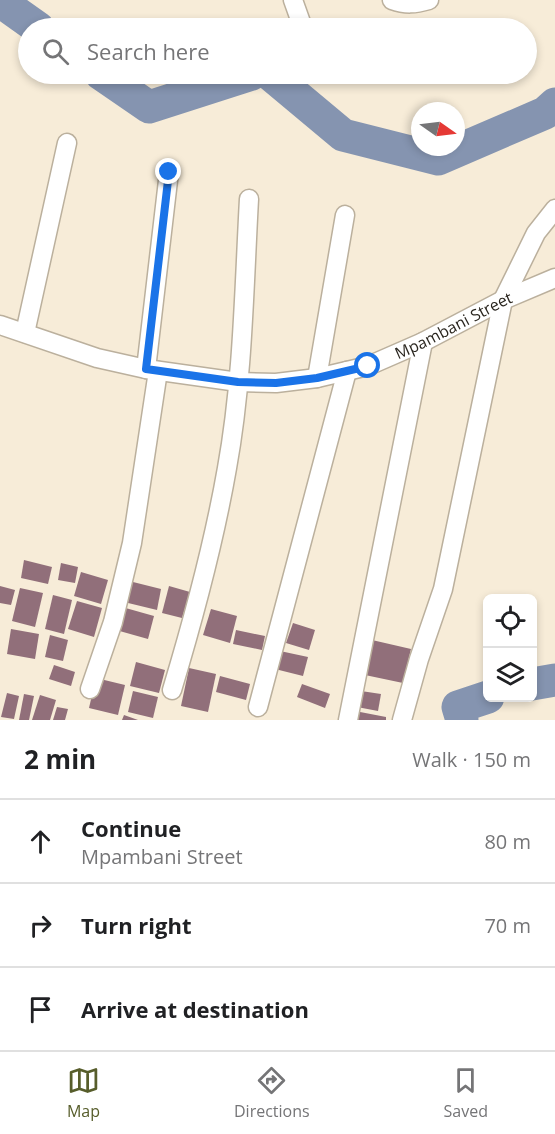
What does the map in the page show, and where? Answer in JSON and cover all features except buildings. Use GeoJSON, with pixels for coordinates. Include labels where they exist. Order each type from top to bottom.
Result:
{"type":"FeatureCollection","features":[{"type":"Feature","properties":{"kind":"street"},"geometry":{"type":"LineString","coordinates":[[293,0],[299,18]]}},
{"type":"Feature","properties":{"kind":"street"},"geometry":{"type":"LineString","coordinates":[[392,0],[404,4],[429,0]]}},
{"type":"Feature","properties":{"kind":"street"},"geometry":{"type":"LineString","coordinates":[[25,333],[67,143]]}},
{"type":"Feature","properties":{"kind":"street"},"geometry":{"type":"LineString","coordinates":[[90,689],[113,622],[132,543],[152,370],[169,172]]}},
{"type":"Feature","properties":{"kind":"street"},"geometry":{"type":"LineString","coordinates":[[172,690],[194,618],[227,468],[238,382],[249,199]]}},
{"type":"Feature","properties":{"kind":"street"},"geometry":{"type":"LineString","coordinates":[[402,720],[419,658],[443,589],[503,300],[536,232],[555,209]]}},
{"type":"Feature","properties":{"kind":"street"},"geometry":{"type":"LineString","coordinates":[[317,378],[345,215]]}},
{"type":"Feature","properties":{"kind":"street","name":"Mpambani Street"},"geometry":{"type":"LineString","coordinates":[[0,325],[97,358],[152,370],[238,382],[276,383],[317,378],[368,366],[423,342],[503,300],[555,278]]}},
{"type":"Feature","properties":{"kind":"street"},"geometry":{"type":"LineString","coordinates":[[348,720],[423,342]]}},
{"type":"Feature","properties":{"kind":"street"},"geometry":{"type":"LineString","coordinates":[[258,707],[347,371]]}},
{"type":"Feature","properties":{"kind":"waterway"},"geometry":{"type":"LineString","coordinates":[[0,1],[24,18]]}},
{"type":"Feature","properties":{"kind":"waterway"},"geometry":{"type":"LineString","coordinates":[[116,84],[149,107],[221,84]]}},
{"type":"Feature","properties":{"kind":"waterway"},"geometry":{"type":"LineString","coordinates":[[282,84],[343,135],[438,159],[545,113],[555,104]]}},
{"type":"Feature","properties":{"kind":"waterway"},"geometry":{"type":"LineString","coordinates":[[537,683],[555,680]]}},
{"type":"Feature","properties":{"kind":"waterway"},"geometry":{"type":"LineString","coordinates":[[462,720],[458,707],[483,699]]}},
{"type":"Feature","properties":{"kind":"route"},"geometry":{"type":"LineString","coordinates":[[169,172],[146,369],[238,382],[276,383],[317,378],[368,366]]}}]}
